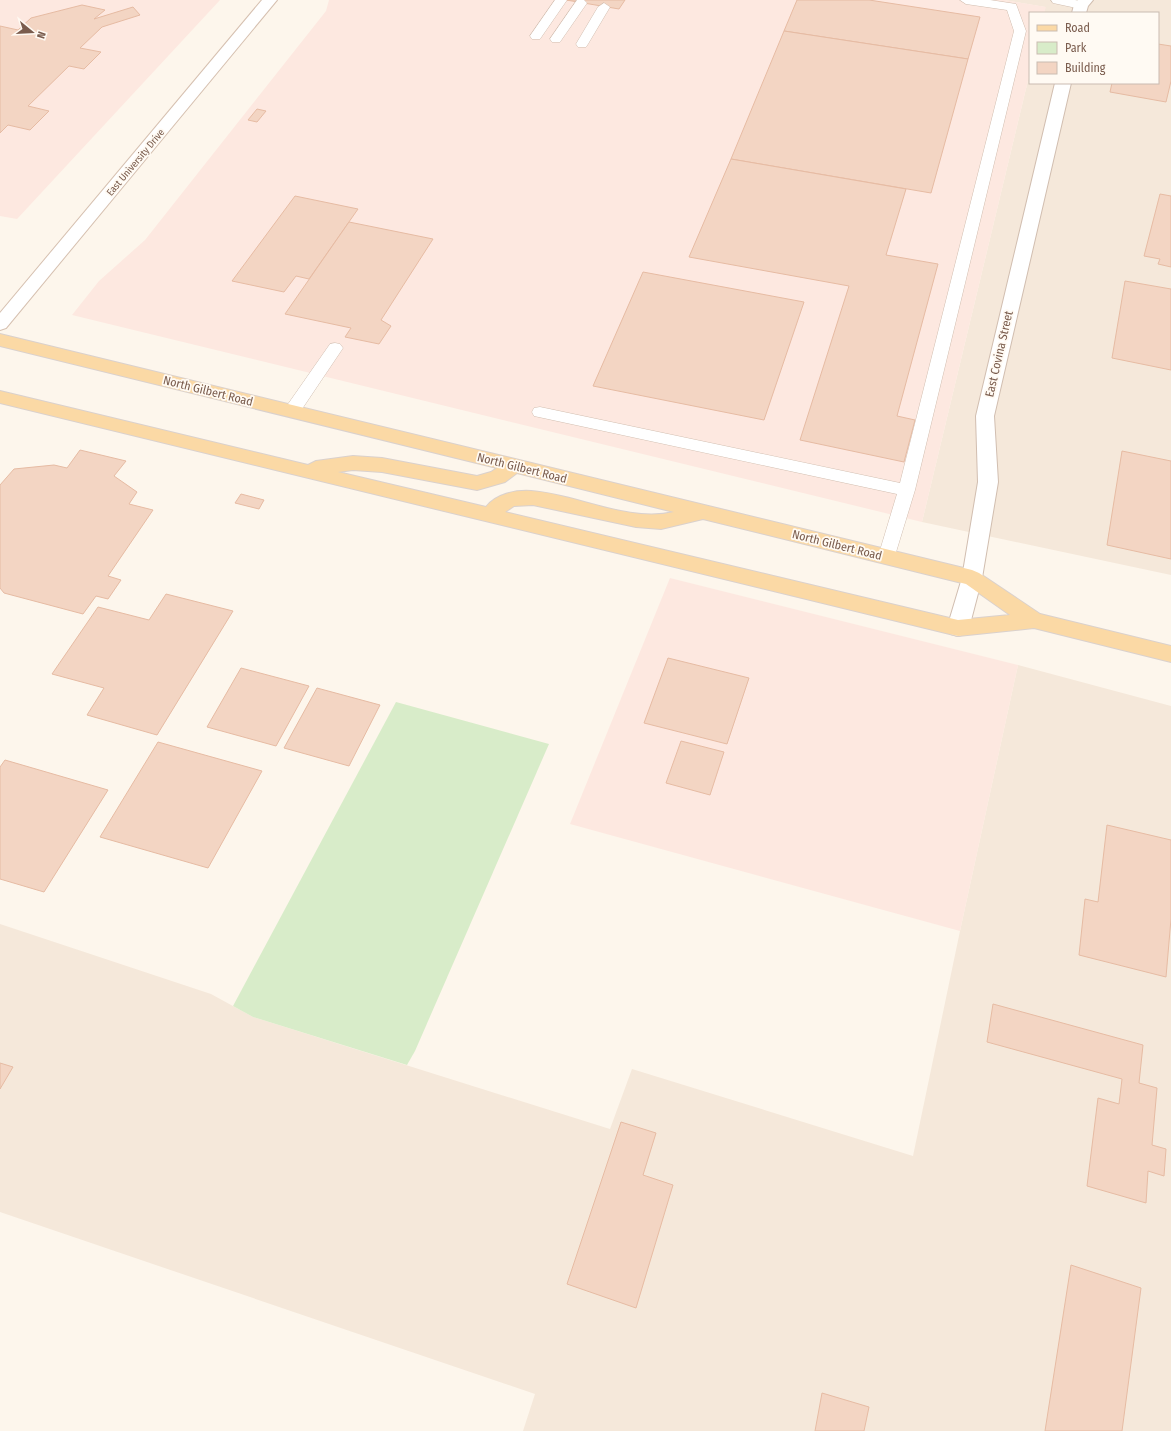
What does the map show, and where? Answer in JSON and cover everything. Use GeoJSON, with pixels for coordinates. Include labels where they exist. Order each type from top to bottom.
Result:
{"type":"FeatureCollection","features":[{"type":"Feature","properties":{"kind":"main road","name":"North Gilbert Road"},"geometry":{"type":"LineString","coordinates":[[0,340],[972,578],[1034,620]]}},
{"type":"Feature","properties":{"kind":"main road","name":"North Gilbert Road"},"geometry":{"type":"LineString","coordinates":[[0,397],[958,628],[1034,620],[1171,654]]}},
{"type":"Feature","properties":{"kind":"main road"},"geometry":{"type":"LineString","coordinates":[[301,470],[353,463],[382,465],[477,483],[498,477],[514,466]]}},
{"type":"Feature","properties":{"kind":"main road"},"geometry":{"type":"LineString","coordinates":[[491,515],[496,507],[503,501],[519,498],[533,498],[636,520],[661,522],[705,512]]}},
{"type":"Feature","properties":{"kind":"street","name":"East University Drive"},"geometry":{"type":"LineString","coordinates":[[0,324],[270,0]]}},
{"type":"Feature","properties":{"kind":"street","name":"East Covina Street"},"geometry":{"type":"LineString","coordinates":[[958,628],[972,578],[988,482],[985,416],[1063,84]]}},
{"type":"Feature","properties":{"kind":"lane"},"geometry":{"type":"LineString","coordinates":[[536,36],[561,0]]}},
{"type":"Feature","properties":{"kind":"lane"},"geometry":{"type":"LineString","coordinates":[[887,557],[907,490],[1020,31],[1012,7],[966,0]]}},
{"type":"Feature","properties":{"kind":"lane"},"geometry":{"type":"LineString","coordinates":[[1057,0],[1082,6]]}},
{"type":"Feature","properties":{"kind":"lane"},"geometry":{"type":"LineString","coordinates":[[556,39],[581,3]]}},
{"type":"Feature","properties":{"kind":"lane"},"geometry":{"type":"LineString","coordinates":[[582,44],[604,7]]}},
{"type":"Feature","properties":{"kind":"lane"},"geometry":{"type":"LineString","coordinates":[[292,411],[334,348]]}},
{"type":"Feature","properties":{"kind":"lane"},"geometry":{"type":"LineString","coordinates":[[540,412],[907,490]]}},
{"type":"Feature","properties":{"kind":"shaded area"},"geometry":{"type":"Polygon","coordinates":[[[0,0],[220,0],[17,219],[0,216],[0,0]]]}},
{"type":"Feature","properties":{"kind":"shaded area"},"geometry":{"type":"Polygon","coordinates":[[[329,0],[1004,0],[1046,7],[1044,12],[1029,12],[1029,76],[922,522],[72,315],[99,281],[145,240],[326,11],[329,0]]]}},
{"type":"Feature","properties":{"kind":"shaded area"},"geometry":{"type":"Polygon","coordinates":[[[1004,0],[1171,0],[1171,575],[922,522],[1029,76],[1029,84],[1159,84],[1159,12],[1044,12],[1045,7],[1004,0]]]}},
{"type":"Feature","properties":{"kind":"shaded area"},"geometry":{"type":"Polygon","coordinates":[[[670,578],[1018,665],[960,931],[570,824],[670,578]]]}},
{"type":"Feature","properties":{"kind":"shaded area"},"geometry":{"type":"Polygon","coordinates":[[[1018,665],[1171,706],[1171,1431],[523,1431],[535,1394],[0,1212],[0,924],[211,994],[253,1017],[610,1129],[632,1069],[913,1156],[1018,665]]]}},
{"type":"Feature","properties":{"kind":"green space"},"geometry":{"type":"Polygon","coordinates":[[[396,702],[549,744],[415,1051],[407,1065],[253,1017],[233,1006],[396,702]]]}},
{"type":"Feature","properties":{"kind":"building"},"geometry":{"type":"Polygon","coordinates":[[[566,0],[625,0],[619,9],[566,0]]]}},
{"type":"Feature","properties":{"kind":"building"},"geometry":{"type":"Polygon","coordinates":[[[797,0],[869,0],[980,17],[968,59],[784,31],[797,0]]]}},
{"type":"Feature","properties":{"kind":"building"},"geometry":{"type":"Polygon","coordinates":[[[82,5],[105,10],[94,19],[133,7],[140,15],[102,27],[80,48],[101,52],[84,69],[69,66],[28,106],[49,111],[30,130],[8,125],[0,133],[0,26],[18,30],[31,18],[82,5]]]}},
{"type":"Feature","properties":{"kind":"building"},"geometry":{"type":"Polygon","coordinates":[[[784,31],[968,59],[931,193],[731,159],[784,31]]]}},
{"type":"Feature","properties":{"kind":"building"},"geometry":{"type":"Polygon","coordinates":[[[1159,44],[1171,46],[1171,81],[1166,102],[1110,92],[1112,84],[1159,84],[1159,44]]]}},
{"type":"Feature","properties":{"kind":"building"},"geometry":{"type":"Polygon","coordinates":[[[257,109],[266,111],[257,122],[248,120],[257,109]]]}},
{"type":"Feature","properties":{"kind":"building"},"geometry":{"type":"Polygon","coordinates":[[[731,159],[906,189],[886,255],[938,264],[897,416],[915,420],[904,462],[800,440],[849,286],[689,257],[731,159]]]}},
{"type":"Feature","properties":{"kind":"building"},"geometry":{"type":"Polygon","coordinates":[[[1160,194],[1171,196],[1171,267],[1158,264],[1160,259],[1144,256],[1160,194]]]}},
{"type":"Feature","properties":{"kind":"building"},"geometry":{"type":"Polygon","coordinates":[[[295,196],[358,209],[309,279],[296,276],[284,292],[232,281],[295,196]]]}},
{"type":"Feature","properties":{"kind":"building"},"geometry":{"type":"Polygon","coordinates":[[[349,222],[433,239],[381,320],[391,326],[379,344],[345,337],[351,328],[285,314],[349,222]]]}},
{"type":"Feature","properties":{"kind":"building"},"geometry":{"type":"Polygon","coordinates":[[[643,272],[804,302],[764,420],[593,386],[643,272]]]}},
{"type":"Feature","properties":{"kind":"building"},"geometry":{"type":"Polygon","coordinates":[[[1125,281],[1171,289],[1171,370],[1112,358],[1125,281]]]}},
{"type":"Feature","properties":{"kind":"building"},"geometry":{"type":"Polygon","coordinates":[[[80,450],[126,461],[114,476],[137,492],[129,504],[153,510],[108,576],[121,580],[108,599],[96,596],[83,614],[4,593],[0,588],[0,485],[14,469],[54,465],[67,468],[80,450]]]}},
{"type":"Feature","properties":{"kind":"building"},"geometry":{"type":"Polygon","coordinates":[[[1122,451],[1171,461],[1171,559],[1107,545],[1122,451]]]}},
{"type":"Feature","properties":{"kind":"building"},"geometry":{"type":"Polygon","coordinates":[[[241,494],[264,500],[259,509],[235,503],[241,494]]]}},
{"type":"Feature","properties":{"kind":"building"},"geometry":{"type":"Polygon","coordinates":[[[166,594],[233,611],[157,735],[87,715],[104,688],[52,674],[98,607],[149,620],[166,594]]]}},
{"type":"Feature","properties":{"kind":"building"},"geometry":{"type":"Polygon","coordinates":[[[668,658],[749,678],[727,744],[644,723],[668,658]]]}},
{"type":"Feature","properties":{"kind":"building"},"geometry":{"type":"Polygon","coordinates":[[[241,668],[309,686],[276,746],[207,727],[241,668]]]}},
{"type":"Feature","properties":{"kind":"building"},"geometry":{"type":"Polygon","coordinates":[[[317,688],[380,705],[349,766],[284,748],[317,688]]]}},
{"type":"Feature","properties":{"kind":"building"},"geometry":{"type":"Polygon","coordinates":[[[681,741],[724,752],[710,795],[666,783],[681,741]]]}},
{"type":"Feature","properties":{"kind":"building"},"geometry":{"type":"Polygon","coordinates":[[[158,742],[262,771],[208,868],[100,837],[158,742]]]}},
{"type":"Feature","properties":{"kind":"building"},"geometry":{"type":"Polygon","coordinates":[[[5,760],[108,790],[44,892],[0,879],[0,767],[5,760]]]}},
{"type":"Feature","properties":{"kind":"building"},"geometry":{"type":"Polygon","coordinates":[[[1107,825],[1171,840],[1171,919],[1166,977],[1079,955],[1085,899],[1098,902],[1107,825]]]}},
{"type":"Feature","properties":{"kind":"building"},"geometry":{"type":"Polygon","coordinates":[[[993,1004],[1143,1045],[1139,1083],[1157,1088],[1152,1145],[1166,1149],[1164,1176],[1148,1171],[1146,1203],[1087,1186],[1098,1098],[1119,1104],[1122,1079],[987,1042],[993,1004]]]}},
{"type":"Feature","properties":{"kind":"building"},"geometry":{"type":"Polygon","coordinates":[[[0,1063],[13,1067],[0,1089],[0,1063]]]}},
{"type":"Feature","properties":{"kind":"building"},"geometry":{"type":"Polygon","coordinates":[[[621,1122],[656,1133],[643,1175],[673,1185],[636,1308],[567,1284],[621,1122]]]}},
{"type":"Feature","properties":{"kind":"building"},"geometry":{"type":"Polygon","coordinates":[[[1071,1265],[1141,1288],[1122,1431],[1045,1431],[1071,1265]]]}},
{"type":"Feature","properties":{"kind":"building"},"geometry":{"type":"Polygon","coordinates":[[[822,1393],[869,1407],[864,1431],[815,1431],[822,1393]]]}}]}
